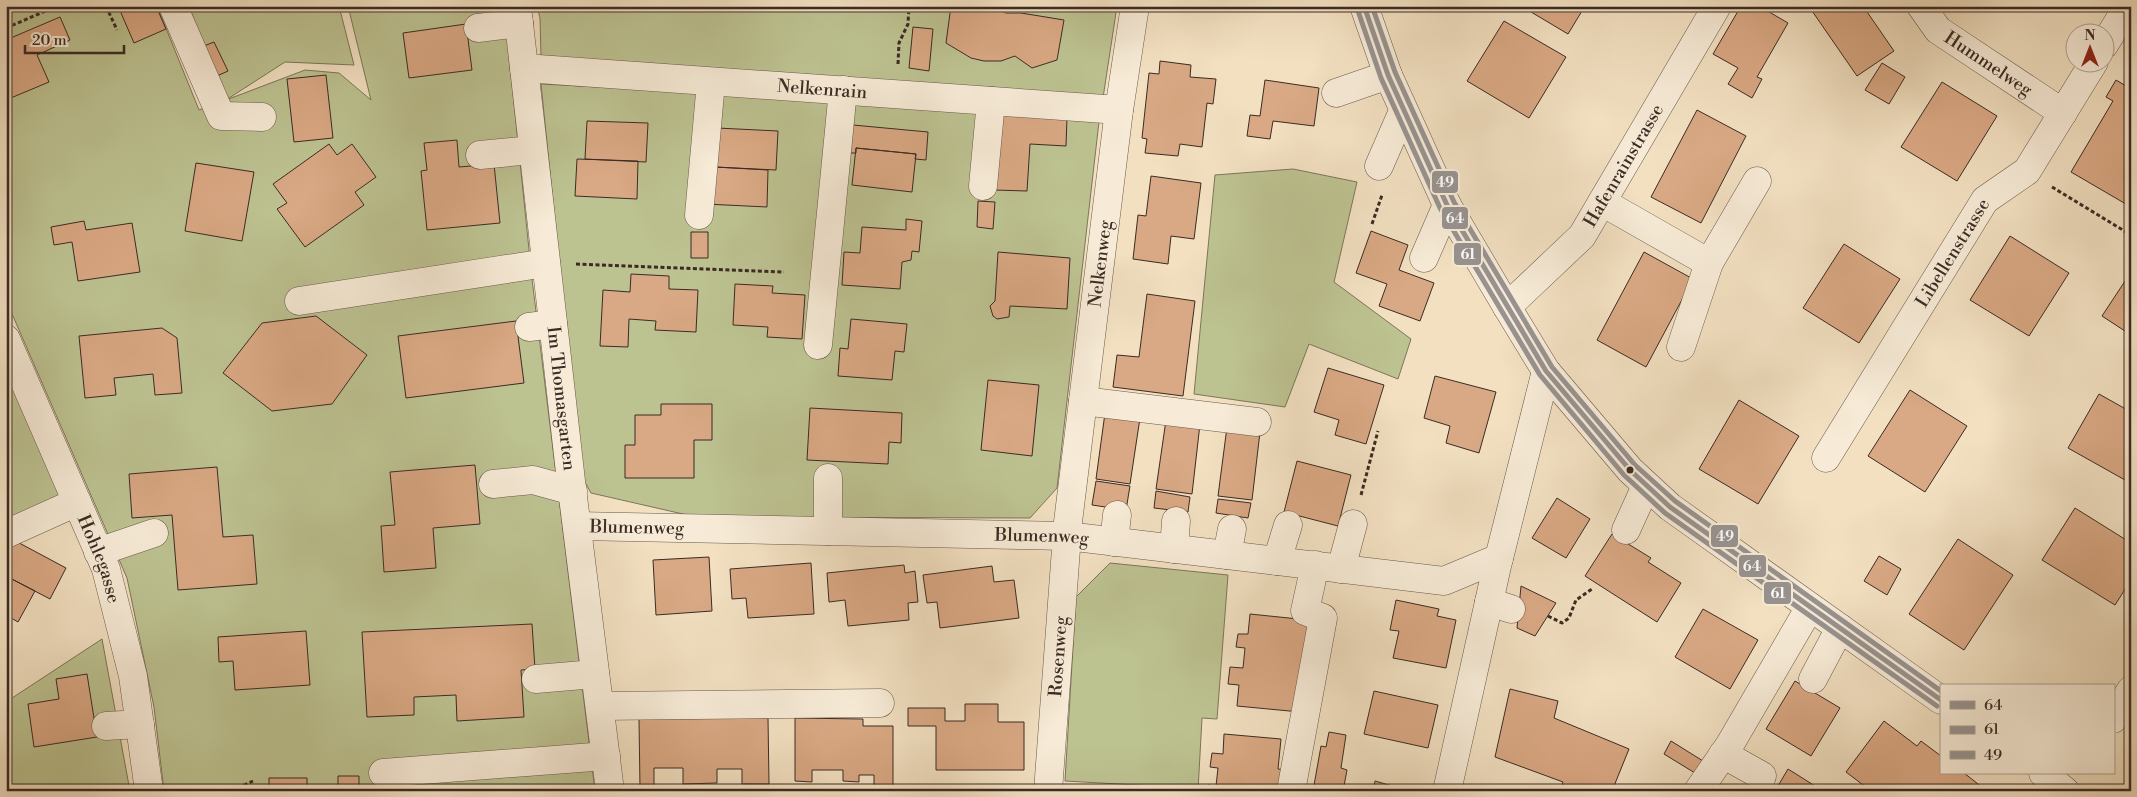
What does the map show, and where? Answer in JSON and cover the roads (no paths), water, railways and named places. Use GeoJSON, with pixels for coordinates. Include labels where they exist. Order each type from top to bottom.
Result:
{"type":"FeatureCollection","features":[{"type":"Feature","properties":{"kind":"street"},"geometry":{"type":"LineString","coordinates":[[173,6],[221,116],[262,117]]}},
{"type":"Feature","properties":{"kind":"street","name":"Nelkenweg"},"geometry":{"type":"LineString","coordinates":[[1067,529],[1119,110],[1135,6]]}},
{"type":"Feature","properties":{"kind":"street"},"geometry":{"type":"LineString","coordinates":[[1364,6],[1388,75],[1447,206],[1546,371],[1600,436],[1646,486],[1670,506],[1940,699]]}},
{"type":"Feature","properties":{"kind":"street","name":"Hafenrainstrasse"},"geometry":{"type":"LineString","coordinates":[[1507,307],[1582,236],[1717,6]]}},
{"type":"Feature","properties":{"kind":"street","name":"Hummelweg"},"geometry":{"type":"LineString","coordinates":[[1921,6],[1938,30],[2063,113]]}},
{"type":"Feature","properties":{"kind":"street"},"geometry":{"type":"LineString","coordinates":[[2114,29],[2128,6]]}},
{"type":"Feature","properties":{"kind":"street"},"geometry":{"type":"LineString","coordinates":[[478,28],[518,14]]}},
{"type":"Feature","properties":{"kind":"street","name":"Im Thomasgarten"},"geometry":{"type":"LineString","coordinates":[[518,14],[546,263],[541,325],[573,491],[610,791]]}},
{"type":"Feature","properties":{"kind":"street","name":"Nelkenrain"},"geometry":{"type":"LineString","coordinates":[[524,68],[1119,110]]}},
{"type":"Feature","properties":{"kind":"street","name":"Libellenstrasse"},"geometry":{"type":"LineString","coordinates":[[1826,458],[1985,200],[2027,171],[2088,72]]}},
{"type":"Feature","properties":{"kind":"street"},"geometry":{"type":"LineString","coordinates":[[1336,93],[1388,75]]}},
{"type":"Feature","properties":{"kind":"street"},"geometry":{"type":"LineString","coordinates":[[699,215],[711,82]]}},
{"type":"Feature","properties":{"kind":"street"},"geometry":{"type":"LineString","coordinates":[[818,345],[843,90]]}},
{"type":"Feature","properties":{"kind":"street"},"geometry":{"type":"LineString","coordinates":[[983,186],[991,102]]}},
{"type":"Feature","properties":{"kind":"street"},"geometry":{"type":"LineString","coordinates":[[1379,166],[1403,111]]}},
{"type":"Feature","properties":{"kind":"street"},"geometry":{"type":"LineString","coordinates":[[480,155],[532,150]]}},
{"type":"Feature","properties":{"kind":"street"},"geometry":{"type":"LineString","coordinates":[[1681,347],[1709,263],[1757,181]]}},
{"type":"Feature","properties":{"kind":"street"},"geometry":{"type":"LineString","coordinates":[[1602,202],[1709,263]]}},
{"type":"Feature","properties":{"kind":"street"},"geometry":{"type":"LineString","coordinates":[[1424,258],[1447,206]]}},
{"type":"Feature","properties":{"kind":"street"},"geometry":{"type":"LineString","coordinates":[[299,301],[546,263]]}},
{"type":"Feature","properties":{"kind":"street","name":"Hohlegasse"},"geometry":{"type":"LineString","coordinates":[[6,339],[106,569],[133,676],[149,791]]}},
{"type":"Feature","properties":{"kind":"street"},"geometry":{"type":"LineString","coordinates":[[1447,791],[1500,605],[1499,558],[1522,511],[1546,371]]}},
{"type":"Feature","properties":{"kind":"street"},"geometry":{"type":"LineString","coordinates":[[1083,401],[1257,422]]}},
{"type":"Feature","properties":{"kind":"street"},"geometry":{"type":"LineString","coordinates":[[828,478],[828,531]]}},
{"type":"Feature","properties":{"kind":"street"},"geometry":{"type":"LineString","coordinates":[[493,484],[533,480],[573,491]]}},
{"type":"Feature","properties":{"kind":"street"},"geometry":{"type":"LineString","coordinates":[[1626,530],[1646,486]]}},
{"type":"Feature","properties":{"kind":"street"},"geometry":{"type":"LineString","coordinates":[[6,534],[76,502]]}},
{"type":"Feature","properties":{"kind":"street"},"geometry":{"type":"LineString","coordinates":[[1114,542],[1117,515]]}},
{"type":"Feature","properties":{"kind":"street"},"geometry":{"type":"LineString","coordinates":[[1174,549],[1176,521]]}},
{"type":"Feature","properties":{"kind":"street"},"geometry":{"type":"LineString","coordinates":[[1342,569],[1353,524]]}},
{"type":"Feature","properties":{"kind":"street"},"geometry":{"type":"LineString","coordinates":[[1277,561],[1288,525]]}},
{"type":"Feature","properties":{"kind":"street","name":"Blumenweg"},"geometry":{"type":"LineString","coordinates":[[577,526],[828,531],[1067,529],[1114,542],[1444,581],[1499,558]]}},
{"type":"Feature","properties":{"kind":"street"},"geometry":{"type":"LineString","coordinates":[[1227,555],[1232,528]]}},
{"type":"Feature","properties":{"kind":"street","name":"Rosenweg"},"geometry":{"type":"LineString","coordinates":[[1048,791],[1067,529]]}},
{"type":"Feature","properties":{"kind":"street"},"geometry":{"type":"LineString","coordinates":[[98,552],[154,533]]}},
{"type":"Feature","properties":{"kind":"street"},"geometry":{"type":"LineString","coordinates":[[1292,791],[1323,618],[1305,610],[1315,565]]}},
{"type":"Feature","properties":{"kind":"street"},"geometry":{"type":"LineString","coordinates":[[1698,791],[1723,754],[1810,607]]}},
{"type":"Feature","properties":{"kind":"street"},"geometry":{"type":"LineString","coordinates":[[1813,679],[1840,628]]}},
{"type":"Feature","properties":{"kind":"street"},"geometry":{"type":"LineString","coordinates":[[536,679],[596,674]]}},
{"type":"Feature","properties":{"kind":"street"},"geometry":{"type":"LineString","coordinates":[[2114,718],[2131,690]]}},
{"type":"Feature","properties":{"kind":"street"},"geometry":{"type":"LineString","coordinates":[[600,706],[880,703]]}},
{"type":"Feature","properties":{"kind":"street"},"geometry":{"type":"LineString","coordinates":[[106,726],[140,724]]}},
{"type":"Feature","properties":{"kind":"street"},"geometry":{"type":"LineString","coordinates":[[1723,754],[1762,776]]}},
{"type":"Feature","properties":{"kind":"street"},"geometry":{"type":"LineString","coordinates":[[383,773],[606,756]]}}]}
